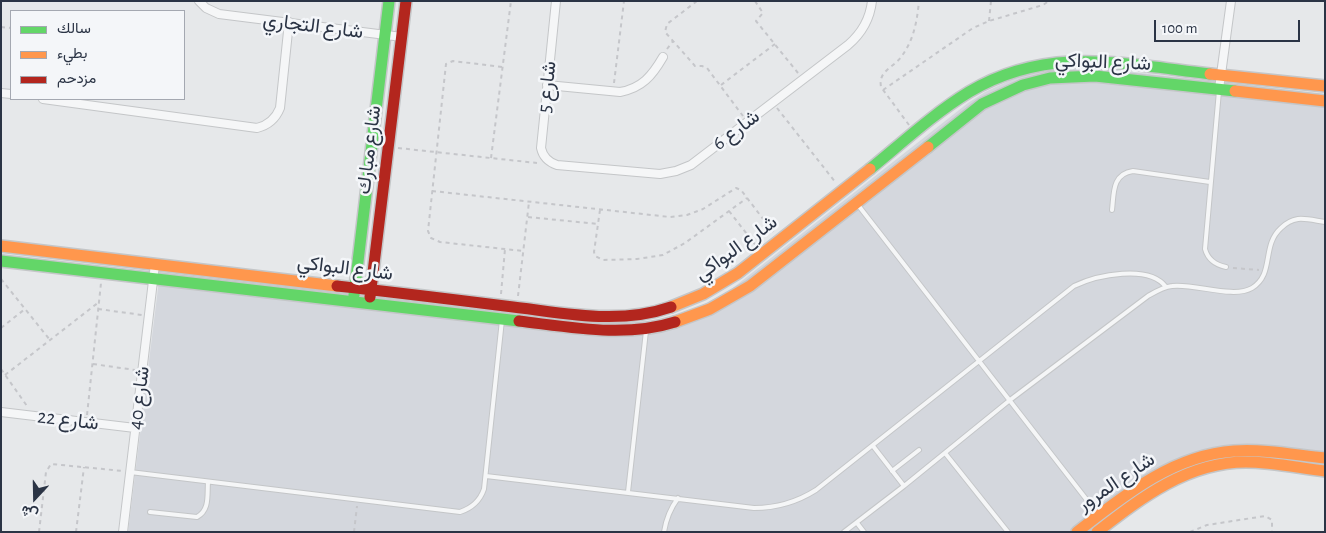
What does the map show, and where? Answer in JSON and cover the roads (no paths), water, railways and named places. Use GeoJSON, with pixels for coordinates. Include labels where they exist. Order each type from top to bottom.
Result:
{"type":"FeatureCollection","features":[{"type":"Feature","properties":{"kind":"street","name":"شارع التجاري"},"geometry":{"type":"LineString","coordinates":[[199,1],[206,8],[219,14],[402,36]]}},
{"type":"Feature","properties":{"kind":"street","name":"شارع مبارك"},"geometry":{"type":"LineString","coordinates":[[353,302],[389,1]]}},
{"type":"Feature","properties":{"kind":"street","name":"شارع مبارك"},"geometry":{"type":"LineString","coordinates":[[369,304],[406,1]]}},
{"type":"Feature","properties":{"kind":"street","name":"شارع 5"},"geometry":{"type":"LineString","coordinates":[[556,1],[541,148],[545,158],[557,165]]}},
{"type":"Feature","properties":{"kind":"street","name":"شارع 6"},"geometry":{"type":"LineString","coordinates":[[557,165],[660,174],[690,165],[854,39],[867,20],[872,1]]}},
{"type":"Feature","properties":{"kind":"street"},"geometry":{"type":"LineString","coordinates":[[1219,88],[1231,1]]}},
{"type":"Feature","properties":{"kind":"street"},"geometry":{"type":"LineString","coordinates":[[50,100],[257,128],[275,117],[280,108],[289,22]]}},
{"type":"Feature","properties":{"kind":"street"},"geometry":{"type":"LineString","coordinates":[[547,85],[626,91],[643,83],[653,74],[663,58]]}},
{"type":"Feature","properties":{"kind":"street","name":"شارع البواكي"},"geometry":{"type":"LineString","coordinates":[[1,246],[517,307],[587,317],[625,316],[656,312],[713,290],[738,273],[957,101],[984,84],[1014,71],[1045,63],[1094,61],[1325,86]]}},
{"type":"Feature","properties":{"kind":"street","name":"شارع البواكي"},"geometry":{"type":"LineString","coordinates":[[1,261],[502,320],[610,331],[646,329],[706,312],[729,300],[750,286],[982,104],[999,94],[1036,80],[1095,76],[1325,101]]}},
{"type":"Feature","properties":{"kind":"street","name":"شارع 40"},"geometry":{"type":"LineString","coordinates":[[123,532],[155,264]]}},
{"type":"Feature","properties":{"kind":"street","name":"شارع 22"},"geometry":{"type":"LineString","coordinates":[[1,412],[136,428]]}},
{"type":"Feature","properties":{"kind":"street","name":"شارع المرور"},"geometry":{"type":"LineString","coordinates":[[1077,532],[1150,478],[1174,466],[1199,458],[1222,452],[1260,451],[1325,458]]}},
{"type":"Feature","properties":{"kind":"street","name":"شارع المرور"},"geometry":{"type":"LineString","coordinates":[[1102,528],[1157,488],[1179,477],[1213,466],[1234,463],[1260,463],[1325,471]]}},
{"type":"Feature","properties":{"kind":"street"},"geometry":{"type":"LineString","coordinates":[[1098,515],[1102,528]]}},
{"type":"Feature","properties":{"kind":"lane"},"geometry":{"type":"LineString","coordinates":[[1219,88],[1205,249],[1212,262],[1226,267]]}},
{"type":"Feature","properties":{"kind":"lane"},"geometry":{"type":"LineString","coordinates":[[1112,210],[1117,180],[1128,171],[1210,182]]}},
{"type":"Feature","properties":{"kind":"lane"},"geometry":{"type":"LineString","coordinates":[[856,203],[980,360],[1098,515]]}},
{"type":"Feature","properties":{"kind":"lane"},"geometry":{"type":"LineString","coordinates":[[844,532],[1010,400],[1148,296],[1166,287],[1177,285],[1240,292],[1256,285],[1266,270],[1269,246],[1275,235],[1284,225],[1298,219],[1325,222]]}},
{"type":"Feature","properties":{"kind":"lane"},"geometry":{"type":"LineString","coordinates":[[486,476],[754,508],[787,504],[816,490],[1066,291],[1083,281],[1111,274],[1146,275],[1159,280],[1166,287]]}},
{"type":"Feature","properties":{"kind":"lane"},"geometry":{"type":"LineString","coordinates":[[130,472],[460,512],[470,508],[479,500],[484,489],[502,320]]}},
{"type":"Feature","properties":{"kind":"lane"},"geometry":{"type":"LineString","coordinates":[[628,492],[646,329]]}},
{"type":"Feature","properties":{"kind":"lane"},"geometry":{"type":"LineString","coordinates":[[873,446],[904,486]]}},
{"type":"Feature","properties":{"kind":"lane"},"geometry":{"type":"LineString","coordinates":[[892,471],[918,450]]}},
{"type":"Feature","properties":{"kind":"lane"},"geometry":{"type":"LineString","coordinates":[[945,453],[1008,532]]}},
{"type":"Feature","properties":{"kind":"lane"},"geometry":{"type":"LineString","coordinates":[[150,512],[197,517],[203,513],[206,507],[208,482]]}},
{"type":"Feature","properties":{"kind":"lane"},"geometry":{"type":"LineString","coordinates":[[664,532],[666,520],[678,498]]}},
{"type":"Feature","properties":{"kind":"lane"},"geometry":{"type":"LineString","coordinates":[[857,523],[864,532]]}}]}
